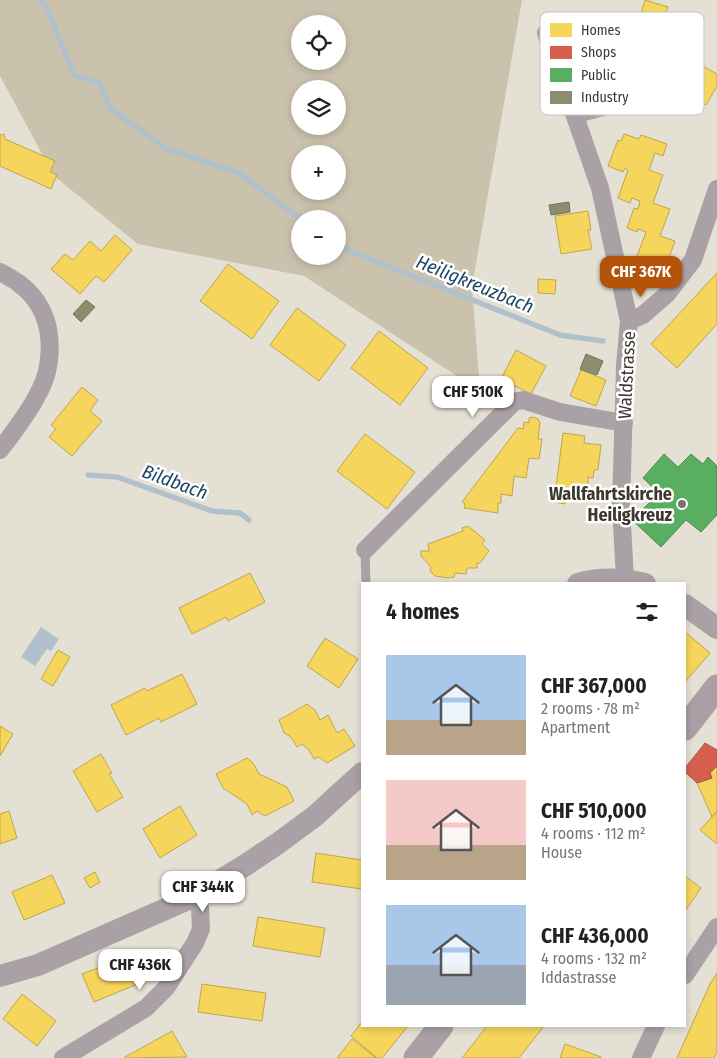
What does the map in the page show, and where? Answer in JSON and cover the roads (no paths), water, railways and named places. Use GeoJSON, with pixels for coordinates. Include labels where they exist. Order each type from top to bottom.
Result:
{"type":"FeatureCollection","features":[{"type":"Feature","properties":{"kind":"main road"},"geometry":{"type":"LineString","coordinates":[[686,727],[714,697]]}},
{"type":"Feature","properties":{"kind":"main road"},"geometry":{"type":"LineString","coordinates":[[416,1058],[440,1027]]}},
{"type":"Feature","properties":{"kind":"street","name":"Waldstrasse"},"geometry":{"type":"LineString","coordinates":[[574,115],[600,188],[629,321],[621,506],[635,582]]}},
{"type":"Feature","properties":{"kind":"street"},"geometry":{"type":"LineString","coordinates":[[629,321],[643,315],[667,294],[693,260],[717,189]]}},
{"type":"Feature","properties":{"kind":"street"},"geometry":{"type":"LineString","coordinates":[[0,272],[16,281],[34,298],[46,320],[50,351],[47,372],[38,396],[0,450]]}},
{"type":"Feature","properties":{"kind":"street"},"geometry":{"type":"LineString","coordinates":[[365,550],[514,402],[523,400],[560,412],[624,423]]}},
{"type":"Feature","properties":{"kind":"street"},"geometry":{"type":"LineString","coordinates":[[587,582],[600,579],[635,582]]}},
{"type":"Feature","properties":{"kind":"street"},"geometry":{"type":"LineString","coordinates":[[686,606],[717,628]]}},
{"type":"Feature","properties":{"kind":"street"},"geometry":{"type":"LineString","coordinates":[[0,976],[38,966],[193,897],[277,844],[315,816],[361,774]]}},
{"type":"Feature","properties":{"kind":"street"},"geometry":{"type":"LineString","coordinates":[[64,1058],[146,1008],[166,988],[195,944],[201,929],[200,908],[193,897]]}},
{"type":"Feature","properties":{"kind":"street"},"geometry":{"type":"LineString","coordinates":[[686,974],[717,927]]}},
{"type":"Feature","properties":{"kind":"street"},"geometry":{"type":"LineString","coordinates":[[641,1058],[656,1027]]}},
{"type":"Feature","properties":{"kind":"lane"},"geometry":{"type":"LineString","coordinates":[[575,119],[589,115]]}},
{"type":"Feature","properties":{"kind":"lane"},"geometry":{"type":"LineString","coordinates":[[365,550],[366,582]]}},
{"type":"Feature","properties":{"kind":"water"},"geometry":{"type":"Polygon","coordinates":[[[41,627],[59,639],[51,651],[47,649],[35,666],[21,657],[41,627]]]}},
{"type":"Feature","properties":{"kind":"waterway","name":"Heiligkreuzbach"},"geometry":{"type":"LineString","coordinates":[[39,0],[45,3],[74,75],[99,83],[110,108],[165,148],[239,173],[291,212]]}},
{"type":"Feature","properties":{"kind":"waterway","name":"Heiligkreuzbach"},"geometry":{"type":"LineString","coordinates":[[346,249],[560,335],[603,341]]}},
{"type":"Feature","properties":{"kind":"waterway","name":"Bildbach"},"geometry":{"type":"LineString","coordinates":[[88,475],[117,477],[212,511],[240,513],[249,520]]}},
{"type":"Feature","properties":{"kind":"place","name":"Wallfahrtskirche Heiligkreuz"},"geometry":{"type":"Point","coordinates":[682,504]}}]}
